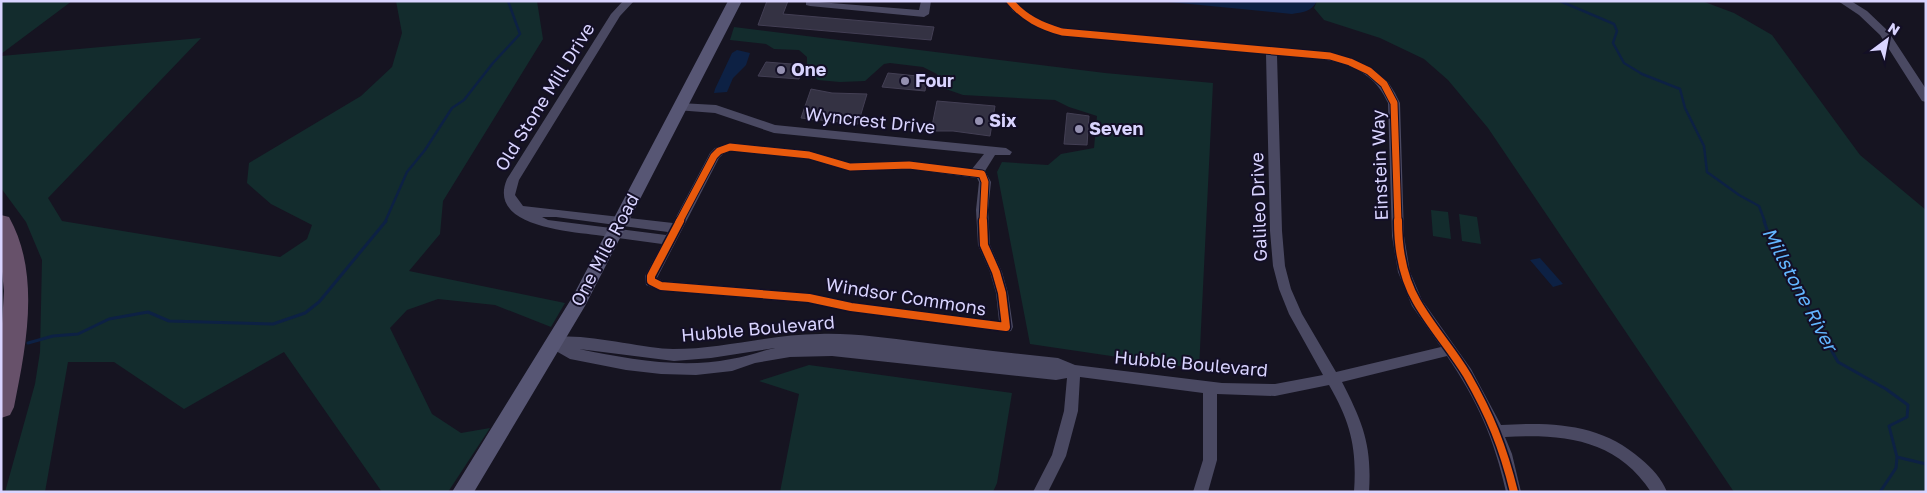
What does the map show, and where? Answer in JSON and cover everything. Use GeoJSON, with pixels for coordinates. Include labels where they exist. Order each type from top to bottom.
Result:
{"type":"FeatureCollection","features":[{"type":"Feature","properties":{"kind":"highway"},"geometry":{"type":"LineString","coordinates":[[1,223],[15,277],[16,309],[13,343],[1,407]]}},
{"type":"Feature","properties":{"kind":"street","name":"Old Stone Mill Drive"},"geometry":{"type":"LineString","coordinates":[[618,227],[547,224],[530,218],[512,204],[509,196],[513,179],[616,14],[629,1]]}},
{"type":"Feature","properties":{"kind":"street","name":"One Mile Road"},"geometry":{"type":"LineString","coordinates":[[462,492],[554,343],[618,227],[735,1]]}},
{"type":"Feature","properties":{"kind":"street"},"geometry":{"type":"LineString","coordinates":[[811,1],[810,4],[924,14],[926,1]]}},
{"type":"Feature","properties":{"kind":"street","name":"Einstein Way"},"geometry":{"type":"LineString","coordinates":[[1010,1],[1026,18],[1068,33],[1330,56],[1347,60],[1372,72],[1382,81],[1394,103],[1398,236],[1404,272],[1417,302],[1477,390],[1497,431],[1514,492]]}},
{"type":"Feature","properties":{"kind":"street"},"geometry":{"type":"LineString","coordinates":[[1843,1],[1862,13],[1884,33],[1926,98]]}},
{"type":"Feature","properties":{"kind":"street","name":"Galileo Drive"},"geometry":{"type":"LineString","coordinates":[[1271,51],[1276,240],[1280,274],[1294,311],[1346,402],[1357,429],[1362,459],[1361,492]]}},
{"type":"Feature","properties":{"kind":"street","name":"Wyncrest Drive"},"geometry":{"type":"LineString","coordinates":[[680,107],[697,112],[733,116],[774,129],[1006,152]]}},
{"type":"Feature","properties":{"kind":"street","name":"Windsor Commons"},"geometry":{"type":"LineString","coordinates":[[730,147],[809,155],[850,167],[909,165],[976,172],[982,174],[985,182],[982,210],[984,245],[996,272],[1002,293],[1006,327],[851,307],[809,298],[661,286],[651,281],[651,276],[672,234],[714,156],[719,151],[730,147]]}},
{"type":"Feature","properties":{"kind":"street"},"geometry":{"type":"LineString","coordinates":[[976,172],[984,164],[992,151]]}},
{"type":"Feature","properties":{"kind":"street"},"geometry":{"type":"LineString","coordinates":[[618,227],[672,234]]}},
{"type":"Feature","properties":{"kind":"street","name":"Hubble Boulevard"},"geometry":{"type":"LineString","coordinates":[[554,343],[577,342],[639,354],[673,355],[697,354],[792,341],[820,339],[859,341],[1058,364],[1074,371],[1210,388],[1275,390],[1333,379],[1451,350]]}},
{"type":"Feature","properties":{"kind":"street","name":"Hubble Boulevard"},"geometry":{"type":"LineString","coordinates":[[554,343],[570,353],[626,364],[661,368],[790,352],[832,350],[1056,374],[1074,371]]}},
{"type":"Feature","properties":{"kind":"street"},"geometry":{"type":"LineString","coordinates":[[1040,492],[1058,456],[1071,411],[1074,371]]}},
{"type":"Feature","properties":{"kind":"street"},"geometry":{"type":"LineString","coordinates":[[1200,492],[1210,460],[1210,388]]}},
{"type":"Feature","properties":{"kind":"street"},"geometry":{"type":"LineString","coordinates":[[1497,431],[1568,431],[1594,439],[1617,450],[1634,463],[1647,474],[1660,492]]}},
{"type":"Feature","properties":{"kind":"green space"},"geometry":{"type":"Polygon","coordinates":[[[1,1],[72,1],[1,54],[1,1]]]}},
{"type":"Feature","properties":{"kind":"green space"},"geometry":{"type":"Polygon","coordinates":[[[396,1],[537,1],[543,39],[443,201],[440,234],[409,271],[565,303],[551,327],[495,305],[438,299],[407,310],[390,328],[432,414],[461,433],[490,428],[448,492],[382,492],[284,352],[184,409],[114,362],[68,362],[45,492],[5,492],[35,384],[40,352],[42,260],[26,222],[1,188],[1,56],[201,38],[48,198],[62,221],[280,257],[307,239],[312,225],[271,204],[247,183],[249,163],[361,96],[392,67],[402,33],[396,1]]]}},
{"type":"Feature","properties":{"kind":"green space"},"geometry":{"type":"Polygon","coordinates":[[[1317,1],[1702,1],[1734,13],[1772,35],[1860,155],[1926,210],[1926,492],[1734,492],[1488,128],[1448,80],[1424,59],[1380,38],[1324,20],[1314,8],[1317,1]]]}},
{"type":"Feature","properties":{"kind":"green space"},"geometry":{"type":"Polygon","coordinates":[[[734,27],[1105,73],[1213,83],[1199,369],[1030,344],[997,172],[1002,162],[1048,165],[1061,154],[1094,148],[1097,116],[1069,107],[1055,100],[963,95],[943,88],[937,74],[923,67],[890,63],[884,64],[865,81],[840,82],[818,80],[807,72],[807,57],[799,50],[774,49],[766,44],[730,40],[734,27]]]}},
{"type":"Feature","properties":{"kind":"green space"},"geometry":{"type":"Polygon","coordinates":[[[1431,210],[1448,212],[1451,239],[1433,236],[1431,210]]]}},
{"type":"Feature","properties":{"kind":"green space"},"geometry":{"type":"Polygon","coordinates":[[[1459,214],[1477,217],[1481,244],[1462,241],[1459,214]]]}},
{"type":"Feature","properties":{"kind":"green space"},"geometry":{"type":"Polygon","coordinates":[[[809,365],[1012,393],[997,483],[993,492],[780,492],[799,394],[759,381],[809,365]]]}},
{"type":"Feature","properties":{"kind":"water"},"geometry":{"type":"Polygon","coordinates":[[[1159,1],[1317,1],[1309,9],[1292,14],[1159,1]]]}},
{"type":"Feature","properties":{"kind":"water"},"geometry":{"type":"Polygon","coordinates":[[[737,50],[750,53],[746,65],[733,78],[727,92],[714,93],[732,53],[737,50]]]}},
{"type":"Feature","properties":{"kind":"water"},"geometry":{"type":"Polygon","coordinates":[[[1540,258],[1563,284],[1553,287],[1530,260],[1540,258]]]}},
{"type":"Feature","properties":{"kind":"building"},"geometry":{"type":"Polygon","coordinates":[[[767,1],[788,1],[783,14],[934,27],[931,40],[758,25],[767,1]]]}},
{"type":"Feature","properties":{"kind":"building","name":"One"},"geometry":{"type":"Polygon","coordinates":[[[766,62],[804,65],[799,79],[758,76],[766,62]]]}},
{"type":"Feature","properties":{"kind":"building","name":"Four"},"geometry":{"type":"Polygon","coordinates":[[[888,73],[927,77],[925,91],[882,87],[888,73]]]}},
{"type":"Feature","properties":{"kind":"building"},"geometry":{"type":"Polygon","coordinates":[[[811,89],[832,93],[867,94],[858,124],[801,118],[811,89]]]}},
{"type":"Feature","properties":{"kind":"building"},"geometry":{"type":"Polygon","coordinates":[[[937,101],[995,106],[990,136],[953,131],[931,131],[937,101]]]}},
{"type":"Feature","properties":{"kind":"building","name":"Seven"},"geometry":{"type":"Polygon","coordinates":[[[1067,113],[1089,116],[1087,145],[1064,144],[1067,113]]]}},
{"type":"Feature","properties":{"kind":"waterway"},"geometry":{"type":"LineString","coordinates":[[385,222],[407,172],[425,150],[452,108],[464,100],[493,63],[520,34],[508,1]]}},
{"type":"Feature","properties":{"kind":"waterway","name":"Millstone River"},"geometry":{"type":"LineString","coordinates":[[1560,1],[1614,24],[1617,31],[1613,43],[1624,63],[1642,74],[1680,89],[1685,108],[1704,146],[1707,172],[1739,195],[1759,206],[1765,222]]}},
{"type":"Feature","properties":{"kind":"waterway"},"geometry":{"type":"LineString","coordinates":[[28,343],[53,336],[78,334],[109,319],[148,312],[169,321],[273,324],[305,313],[319,302],[386,221]]}},
{"type":"Feature","properties":{"kind":"waterway","name":"Millstone River"},"geometry":{"type":"LineString","coordinates":[[1764,221],[1772,244],[1838,362],[1886,389],[1908,405],[1907,417],[1889,426],[1897,457]]}},
{"type":"Feature","properties":{"kind":"waterway"},"geometry":{"type":"LineString","coordinates":[[1880,492],[1896,468],[1897,457]]}},
{"type":"Feature","properties":{"kind":"waterway","name":"Millstone River"},"geometry":{"type":"LineString","coordinates":[[1897,457],[1926,464]]}},
{"type":"Feature","properties":{"kind":"cycle path"},"geometry":{"type":"LineString","coordinates":[[1010,1],[1033,21],[1062,32],[1330,56],[1360,66],[1377,77],[1390,93],[1394,103],[1398,236],[1404,272],[1417,302],[1466,373],[1490,416],[1505,454],[1514,492]]}},
{"type":"Feature","properties":{"kind":"cycle path"},"geometry":{"type":"LineString","coordinates":[[730,147],[809,155],[850,167],[909,165],[982,174],[985,182],[982,210],[984,245],[996,272],[1002,293],[1006,327],[851,307],[809,298],[661,286],[651,281],[651,276],[714,156],[719,151],[730,147]]}},
{"type":"Feature","properties":{"kind":"place","name":"One"},"geometry":{"type":"Point","coordinates":[781,70]}},
{"type":"Feature","properties":{"kind":"place","name":"Four"},"geometry":{"type":"Point","coordinates":[905,81]}},
{"type":"Feature","properties":{"kind":"place","name":"Six"},"geometry":{"type":"Point","coordinates":[979,121]}},
{"type":"Feature","properties":{"kind":"place","name":"Seven"},"geometry":{"type":"Point","coordinates":[1079,129]}}]}
